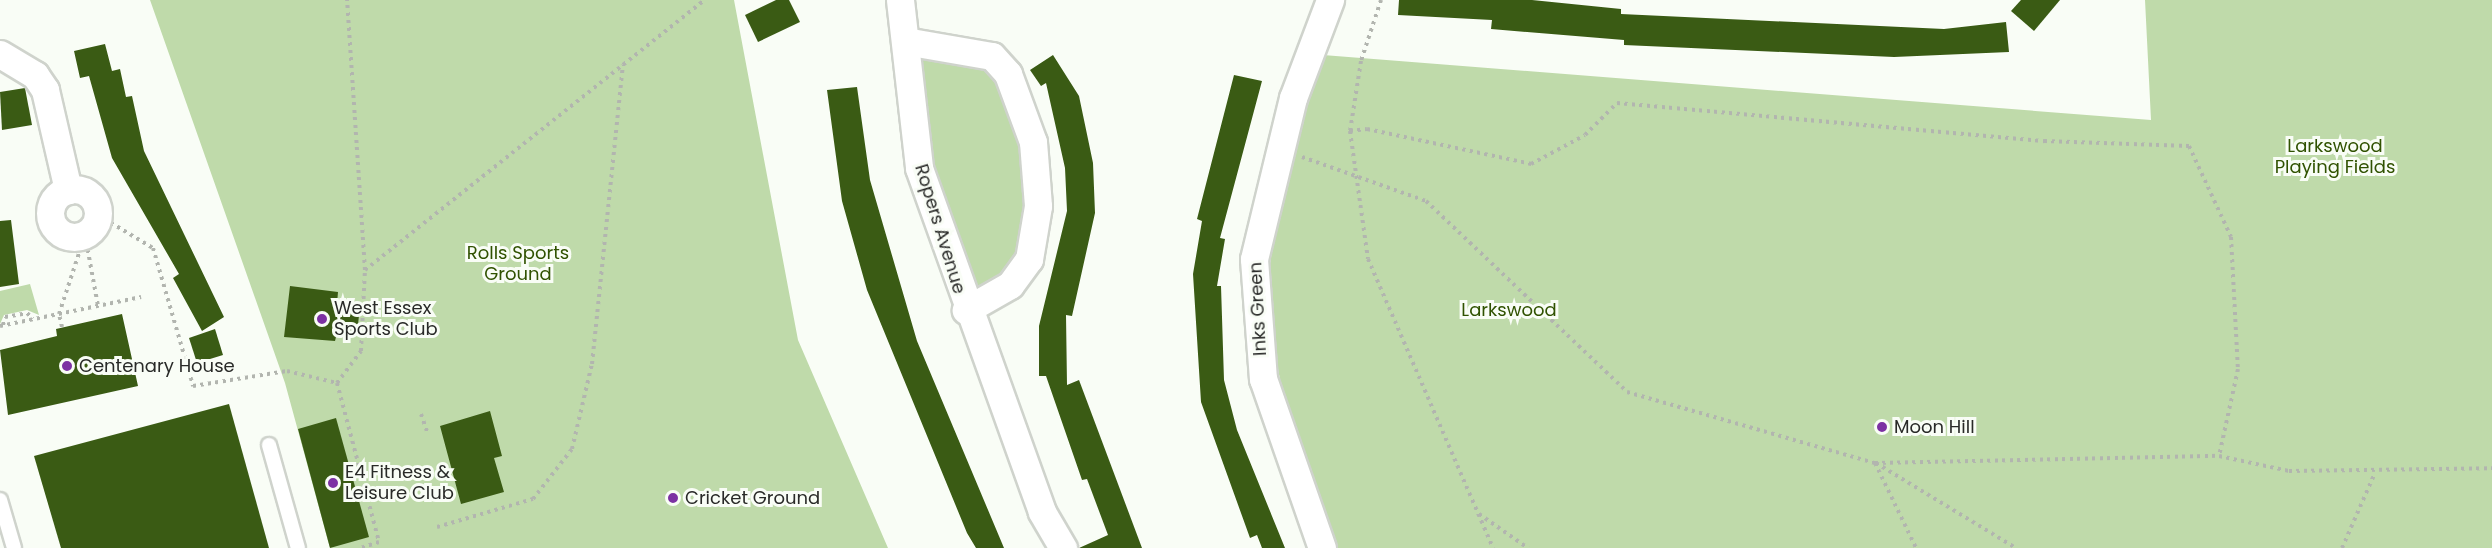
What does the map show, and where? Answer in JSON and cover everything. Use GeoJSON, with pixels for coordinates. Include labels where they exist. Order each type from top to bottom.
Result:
{"type":"FeatureCollection","features":[{"type":"Feature","properties":{"kind":"street","name":"Ropers Avenue"},"geometry":{"type":"LineString","coordinates":[[900,0],[919,168],[966,310],[1042,512],[1063,548]]}},
{"type":"Feature","properties":{"kind":"street","name":"Inks Green"},"geometry":{"type":"LineString","coordinates":[[1322,548],[1263,379],[1254,259],[1293,98],[1330,0]]}},
{"type":"Feature","properties":{"kind":"street","name":"Ropers Avenue"},"geometry":{"type":"LineString","coordinates":[[905,41],[992,56],[1008,74],[1034,142],[1038,206],[1029,259],[1010,285],[966,310]]}},
{"type":"Feature","properties":{"kind":"street"},"geometry":{"type":"LineString","coordinates":[[0,54],[35,75],[45,90],[68,190]]}},
{"type":"Feature","properties":{"kind":"street"},"geometry":{"type":"LineString","coordinates":[[68,190],[91,196],[91,225],[61,234],[51,221],[54,199],[68,190]]}},
{"type":"Feature","properties":{"kind":"lane"},"geometry":{"type":"LineString","coordinates":[[269,445],[298,548]]}},
{"type":"Feature","properties":{"kind":"lane"},"geometry":{"type":"LineString","coordinates":[[0,500],[14,548]]}},
{"type":"Feature","properties":{"kind":"path"},"geometry":{"type":"LineString","coordinates":[[337,383],[361,351],[365,270],[347,0]]}},
{"type":"Feature","properties":{"kind":"path"},"geometry":{"type":"LineString","coordinates":[[365,270],[705,0]]}},
{"type":"Feature","properties":{"kind":"path"},"geometry":{"type":"LineString","coordinates":[[1381,0],[1361,61],[1350,131],[1360,179],[1368,259],[1493,548]]}},
{"type":"Feature","properties":{"kind":"path"},"geometry":{"type":"LineString","coordinates":[[437,527],[533,499],[573,449],[592,364],[623,65]]}},
{"type":"Feature","properties":{"kind":"path"},"geometry":{"type":"LineString","coordinates":[[1350,131],[1367,129],[1531,164],[1585,135],[1617,104],[2044,141],[2189,146],[2231,237],[2238,369],[2219,456]]}},
{"type":"Feature","properties":{"kind":"path"},"geometry":{"type":"LineString","coordinates":[[1281,149],[1426,201],[1627,392],[1875,463],[2016,548]]}},
{"type":"Feature","properties":{"kind":"path"},"geometry":{"type":"LineString","coordinates":[[91,225],[153,248],[193,386],[286,371],[337,383]]}},
{"type":"Feature","properties":{"kind":"path"},"geometry":{"type":"LineString","coordinates":[[91,225],[98,306]]}},
{"type":"Feature","properties":{"kind":"path"},"geometry":{"type":"LineString","coordinates":[[62,327],[59,314],[91,225]]}},
{"type":"Feature","properties":{"kind":"path"},"geometry":{"type":"LineString","coordinates":[[1,326],[141,297]]}},
{"type":"Feature","properties":{"kind":"path"},"geometry":{"type":"LineString","coordinates":[[1,326],[5,317],[27,312],[33,319]]}},
{"type":"Feature","properties":{"kind":"path"},"geometry":{"type":"LineString","coordinates":[[337,383],[379,542],[360,548]]}},
{"type":"Feature","properties":{"kind":"path"},"geometry":{"type":"LineString","coordinates":[[421,414],[428,434]]}},
{"type":"Feature","properties":{"kind":"path"},"geometry":{"type":"LineString","coordinates":[[1875,463],[2219,456],[2289,471],[2375,473],[2492,468]]}},
{"type":"Feature","properties":{"kind":"path"},"geometry":{"type":"LineString","coordinates":[[1875,463],[1916,548]]}},
{"type":"Feature","properties":{"kind":"path"},"geometry":{"type":"LineString","coordinates":[[2342,548],[2375,473]]}},
{"type":"Feature","properties":{"kind":"path"},"geometry":{"type":"LineString","coordinates":[[1478,513],[1528,548]]}},
{"type":"Feature","properties":{"kind":"green space","name":"Rolls Sports Ground"},"geometry":{"type":"Polygon","coordinates":[[[150,0],[734,0],[798,340],[888,548],[330,548],[285,383],[150,0]]]}},
{"type":"Feature","properties":{"kind":"green space","name":"Larkswood"},"geometry":{"type":"Polygon","coordinates":[[[2145,0],[2492,0],[2492,548],[1334,548],[1292,440],[1273,344],[1270,264],[1282,182],[1323,55],[2151,120],[2145,0]]]}},
{"type":"Feature","properties":{"kind":"green space"},"geometry":{"type":"Polygon","coordinates":[[[905,41],[992,56],[1033,142],[1029,259],[966,310],[919,168],[905,41]]]}},
{"type":"Feature","properties":{"kind":"green space"},"geometry":{"type":"Polygon","coordinates":[[[30,284],[39,315],[27,310],[4,315],[0,324],[0,291],[30,284]]]}},
{"type":"Feature","properties":{"kind":"building"},"geometry":{"type":"Polygon","coordinates":[[[776,0],[789,0],[800,22],[758,42],[745,15],[776,0]]]}},
{"type":"Feature","properties":{"kind":"building"},"geometry":{"type":"Polygon","coordinates":[[[1399,0],[1532,0],[1621,9],[1621,14],[1944,29],[2006,22],[2009,52],[1894,57],[1624,45],[1624,40],[1491,29],[1492,20],[1398,15],[1399,0]]]}},
{"type":"Feature","properties":{"kind":"building"},"geometry":{"type":"Polygon","coordinates":[[[2021,0],[2060,0],[2034,31],[2011,11],[2021,0]]]}},
{"type":"Feature","properties":{"kind":"building"},"geometry":{"type":"Polygon","coordinates":[[[105,44],[112,71],[120,69],[126,97],[132,96],[144,151],[224,317],[202,331],[173,278],[179,274],[112,158],[89,76],[80,78],[74,51],[105,44]]]}},
{"type":"Feature","properties":{"kind":"building"},"geometry":{"type":"Polygon","coordinates":[[[1053,55],[1079,96],[1093,163],[1095,213],[1072,316],[1066,315],[1067,385],[1079,380],[1142,548],[1079,548],[1108,535],[1087,479],[1082,480],[1046,376],[1039,376],[1039,326],[1067,211],[1065,168],[1046,83],[1041,86],[1030,70],[1053,55]]]}},
{"type":"Feature","properties":{"kind":"building"},"geometry":{"type":"Polygon","coordinates":[[[1234,75],[1262,81],[1220,238],[1225,239],[1217,286],[1221,286],[1224,380],[1237,430],[1285,548],[1262,548],[1257,535],[1250,538],[1201,402],[1193,274],[1202,221],[1197,219],[1234,75]]]}},
{"type":"Feature","properties":{"kind":"building"},"geometry":{"type":"Polygon","coordinates":[[[857,87],[870,180],[917,341],[1004,548],[976,548],[967,533],[867,290],[842,201],[827,90],[857,87]]]}},
{"type":"Feature","properties":{"kind":"building"},"geometry":{"type":"Polygon","coordinates":[[[25,88],[32,125],[2,130],[0,92],[25,88]]]}},
{"type":"Feature","properties":{"kind":"building"},"geometry":{"type":"Polygon","coordinates":[[[11,220],[19,284],[0,287],[0,221],[11,220]]]}},
{"type":"Feature","properties":{"kind":"building","name":"West Essex Sports Club"},"geometry":{"type":"Polygon","coordinates":[[[290,286],[338,292],[337,304],[360,306],[357,334],[337,333],[335,341],[284,337],[290,286]]]}},
{"type":"Feature","properties":{"kind":"building","name":"Centenary House"},"geometry":{"type":"Polygon","coordinates":[[[122,314],[138,386],[8,415],[0,350],[57,336],[56,329],[122,314]]]}},
{"type":"Feature","properties":{"kind":"building"},"geometry":{"type":"Polygon","coordinates":[[[215,329],[223,355],[197,363],[189,338],[215,329]]]}},
{"type":"Feature","properties":{"kind":"building"},"geometry":{"type":"Polygon","coordinates":[[[229,404],[269,548],[61,548],[34,456],[229,404]]]}},
{"type":"Feature","properties":{"kind":"building"},"geometry":{"type":"Polygon","coordinates":[[[490,411],[502,456],[494,458],[504,492],[461,504],[440,426],[490,411]]]}},
{"type":"Feature","properties":{"kind":"building","name":"E4 Fitness & Leisure Club"},"geometry":{"type":"Polygon","coordinates":[[[336,418],[369,537],[330,548],[298,429],[336,418]]]}},
{"type":"Feature","properties":{"kind":"place","name":"West Essex Sports Club"},"geometry":{"type":"Point","coordinates":[322,319]}},
{"type":"Feature","properties":{"kind":"place","name":"Centenary House"},"geometry":{"type":"Point","coordinates":[67,366]}},
{"type":"Feature","properties":{"kind":"place","name":"Moon Hill"},"geometry":{"type":"Point","coordinates":[1882,427]}},
{"type":"Feature","properties":{"kind":"place","name":"E4 Fitness & Leisure Club"},"geometry":{"type":"Point","coordinates":[333,483]}},
{"type":"Feature","properties":{"kind":"place","name":"Cricket Ground"},"geometry":{"type":"Point","coordinates":[673,498]}},
{"type":"Feature","properties":{"kind":"park label","name":"Larkswood Playing Fields"},"geometry":{"type":"Point","coordinates":[2335,157]}}]}
